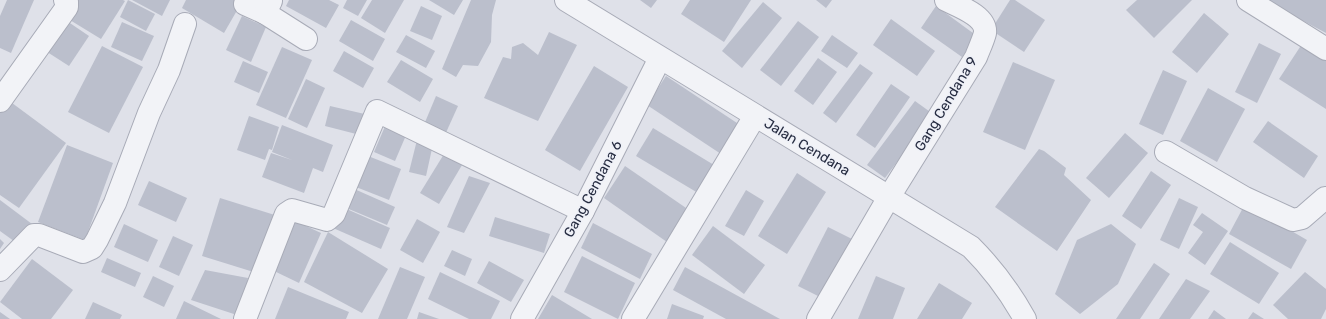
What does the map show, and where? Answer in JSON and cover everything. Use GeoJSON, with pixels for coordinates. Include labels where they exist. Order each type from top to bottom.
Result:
{"type":"FeatureCollection","features":[{"type":"Feature","properties":{"kind":"street"},"geometry":{"type":"LineString","coordinates":[[0,101],[67,6],[68,4],[64,0]]}},
{"type":"Feature","properties":{"kind":"street","name":"Gang Cendana 9"},"geometry":{"type":"LineString","coordinates":[[889,197],[976,57],[985,32],[982,22],[975,16],[946,0]]}},
{"type":"Feature","properties":{"kind":"street"},"geometry":{"type":"LineString","coordinates":[[1248,0],[1326,49]]}},
{"type":"Feature","properties":{"kind":"street"},"geometry":{"type":"LineString","coordinates":[[245,4],[268,7],[306,39]]}},
{"type":"Feature","properties":{"kind":"street","name":"Jalan Cendana"},"geometry":{"type":"LineString","coordinates":[[580,4],[660,58],[971,247],[989,265],[1008,289],[1025,319]]}},
{"type":"Feature","properties":{"kind":"street"},"geometry":{"type":"LineString","coordinates":[[0,270],[34,235],[39,235],[83,252],[92,248],[115,203],[148,113],[169,70],[185,24]]}},
{"type":"Feature","properties":{"kind":"street","name":"Gang Cendana 6"},"geometry":{"type":"LineString","coordinates":[[522,319],[583,211],[660,58]]}},
{"type":"Feature","properties":{"kind":"street"},"geometry":{"type":"LineString","coordinates":[[245,319],[286,214],[292,210],[326,220],[331,218],[377,111],[583,211]]}},
{"type":"Feature","properties":{"kind":"street"},"geometry":{"type":"LineString","coordinates":[[633,319],[755,116]]}},
{"type":"Feature","properties":{"kind":"street"},"geometry":{"type":"LineString","coordinates":[[1166,152],[1245,198],[1292,220],[1302,218],[1326,197]]}},
{"type":"Feature","properties":{"kind":"street"},"geometry":{"type":"LineString","coordinates":[[818,319],[889,197]]}},
{"type":"Feature","properties":{"kind":"building"},"geometry":{"type":"Polygon","coordinates":[[[7,0],[34,0],[11,53],[0,48],[0,16],[7,0]]]}},
{"type":"Feature","properties":{"kind":"building"},"geometry":{"type":"Polygon","coordinates":[[[75,0],[125,1],[101,39],[65,17],[75,0]]]}},
{"type":"Feature","properties":{"kind":"building"},"geometry":{"type":"Polygon","coordinates":[[[128,0],[155,14],[146,31],[120,17],[128,0]]]}},
{"type":"Feature","properties":{"kind":"building"},"geometry":{"type":"Polygon","coordinates":[[[132,0],[170,0],[162,16],[132,0]]]}},
{"type":"Feature","properties":{"kind":"building"},"geometry":{"type":"Polygon","coordinates":[[[186,0],[243,0],[224,33],[182,8],[186,0]]]}},
{"type":"Feature","properties":{"kind":"building"},"geometry":{"type":"Polygon","coordinates":[[[289,0],[329,0],[339,5],[326,28],[286,6],[289,0]]]}},
{"type":"Feature","properties":{"kind":"building"},"geometry":{"type":"Polygon","coordinates":[[[347,0],[367,0],[358,16],[343,8],[347,0]]]}},
{"type":"Feature","properties":{"kind":"building"},"geometry":{"type":"Polygon","coordinates":[[[372,0],[404,0],[385,33],[361,18],[372,0]]]}},
{"type":"Feature","properties":{"kind":"building"},"geometry":{"type":"Polygon","coordinates":[[[429,0],[463,0],[454,15],[429,0]]]}},
{"type":"Feature","properties":{"kind":"building"},"geometry":{"type":"Polygon","coordinates":[[[471,0],[496,0],[492,15],[491,42],[478,66],[463,65],[456,77],[442,69],[471,0]]]}},
{"type":"Feature","properties":{"kind":"building"},"geometry":{"type":"Polygon","coordinates":[[[640,0],[657,0],[651,8],[640,0]]]}},
{"type":"Feature","properties":{"kind":"building"},"geometry":{"type":"Polygon","coordinates":[[[690,0],[751,0],[724,42],[681,14],[690,0]]]}},
{"type":"Feature","properties":{"kind":"building"},"geometry":{"type":"Polygon","coordinates":[[[816,0],[832,0],[826,8],[816,0]]]}},
{"type":"Feature","properties":{"kind":"building"},"geometry":{"type":"Polygon","coordinates":[[[1010,0],[1015,0],[1045,20],[1024,52],[991,30],[1010,0]]]}},
{"type":"Feature","properties":{"kind":"building"},"geometry":{"type":"Polygon","coordinates":[[[1137,0],[1192,0],[1154,38],[1126,10],[1137,0]]]}},
{"type":"Feature","properties":{"kind":"building"},"geometry":{"type":"Polygon","coordinates":[[[1264,0],[1326,0],[1326,33],[1264,0]]]}},
{"type":"Feature","properties":{"kind":"building"},"geometry":{"type":"Polygon","coordinates":[[[763,2],[782,18],[742,68],[722,51],[763,2]]]}},
{"type":"Feature","properties":{"kind":"building"},"geometry":{"type":"Polygon","coordinates":[[[421,6],[442,16],[432,40],[410,31],[421,6]]]}},
{"type":"Feature","properties":{"kind":"building"},"geometry":{"type":"Polygon","coordinates":[[[936,6],[977,36],[962,57],[921,28],[936,6]]]}},
{"type":"Feature","properties":{"kind":"building"},"geometry":{"type":"Polygon","coordinates":[[[1204,13],[1229,34],[1197,73],[1172,52],[1204,13]]]}},
{"type":"Feature","properties":{"kind":"building"},"geometry":{"type":"Polygon","coordinates":[[[242,16],[266,27],[251,62],[226,50],[242,16]]]}},
{"type":"Feature","properties":{"kind":"building"},"geometry":{"type":"Polygon","coordinates":[[[61,17],[89,36],[69,66],[41,48],[61,17]]]}},
{"type":"Feature","properties":{"kind":"building"},"geometry":{"type":"Polygon","coordinates":[[[891,19],[935,51],[917,76],[873,45],[891,19]]]}},
{"type":"Feature","properties":{"kind":"building"},"geometry":{"type":"Polygon","coordinates":[[[351,20],[385,39],[373,61],[339,41],[351,20]]]}},
{"type":"Feature","properties":{"kind":"building"},"geometry":{"type":"Polygon","coordinates":[[[798,21],[819,37],[781,86],[760,70],[798,21]]]}},
{"type":"Feature","properties":{"kind":"building"},"geometry":{"type":"Polygon","coordinates":[[[122,22],[154,36],[142,61],[111,47],[122,22]]]}},
{"type":"Feature","properties":{"kind":"building"},"geometry":{"type":"Polygon","coordinates":[[[549,32],[577,45],[538,121],[484,98],[503,57],[511,59],[512,47],[523,43],[538,55],[549,32]]]}},
{"type":"Feature","properties":{"kind":"building"},"geometry":{"type":"Polygon","coordinates":[[[406,35],[435,51],[426,68],[396,52],[406,35]]]}},
{"type":"Feature","properties":{"kind":"building"},"geometry":{"type":"Polygon","coordinates":[[[832,35],[858,53],[847,68],[821,51],[832,35]]]}},
{"type":"Feature","properties":{"kind":"building"},"geometry":{"type":"Polygon","coordinates":[[[1259,43],[1281,54],[1257,103],[1235,92],[1259,43]]]}},
{"type":"Feature","properties":{"kind":"building"},"geometry":{"type":"Polygon","coordinates":[[[1302,44],[1326,59],[1326,109],[1279,79],[1302,44]]]}},
{"type":"Feature","properties":{"kind":"building"},"geometry":{"type":"Polygon","coordinates":[[[102,46],[143,67],[109,133],[68,112],[102,46]]]}},
{"type":"Feature","properties":{"kind":"building"},"geometry":{"type":"Polygon","coordinates":[[[282,47],[312,60],[286,118],[256,105],[282,47]]]}},
{"type":"Feature","properties":{"kind":"building"},"geometry":{"type":"Polygon","coordinates":[[[344,51],[374,68],[363,88],[333,71],[344,51]]]}},
{"type":"Feature","properties":{"kind":"building"},"geometry":{"type":"Polygon","coordinates":[[[818,58],[837,72],[813,105],[794,91],[818,58]]]}},
{"type":"Feature","properties":{"kind":"building"},"geometry":{"type":"Polygon","coordinates":[[[401,60],[433,79],[420,102],[387,82],[401,60]]]}},
{"type":"Feature","properties":{"kind":"building"},"geometry":{"type":"Polygon","coordinates":[[[243,61],[268,72],[259,93],[234,82],[243,61]]]}},
{"type":"Feature","properties":{"kind":"building"},"geometry":{"type":"Polygon","coordinates":[[[1013,62],[1055,80],[1025,150],[983,132],[1013,62]]]}},
{"type":"Feature","properties":{"kind":"building"},"geometry":{"type":"Polygon","coordinates":[[[860,64],[873,73],[836,123],[823,113],[860,64]]]}},
{"type":"Feature","properties":{"kind":"building"},"geometry":{"type":"Polygon","coordinates":[[[594,66],[628,87],[580,171],[545,150],[594,66]]]}},
{"type":"Feature","properties":{"kind":"building"},"geometry":{"type":"Polygon","coordinates":[[[1163,70],[1187,81],[1163,135],[1139,124],[1163,70]]]}},
{"type":"Feature","properties":{"kind":"building"},"geometry":{"type":"Polygon","coordinates":[[[666,76],[740,125],[721,154],[647,105],[666,76]]]}},
{"type":"Feature","properties":{"kind":"building"},"geometry":{"type":"Polygon","coordinates":[[[306,79],[325,88],[307,128],[288,119],[306,79]]]}},
{"type":"Feature","properties":{"kind":"building"},"geometry":{"type":"Polygon","coordinates":[[[891,84],[910,97],[875,148],[856,135],[891,84]]]}},
{"type":"Feature","properties":{"kind":"building"},"geometry":{"type":"Polygon","coordinates":[[[1208,88],[1245,109],[1217,162],[1180,141],[1208,88]]]}},
{"type":"Feature","properties":{"kind":"building"},"geometry":{"type":"Polygon","coordinates":[[[436,96],[458,106],[444,137],[423,127],[436,96]]]}},
{"type":"Feature","properties":{"kind":"building"},"geometry":{"type":"Polygon","coordinates":[[[8,100],[66,143],[19,208],[0,195],[0,111],[8,100]]]}},
{"type":"Feature","properties":{"kind":"building"},"geometry":{"type":"Polygon","coordinates":[[[915,101],[933,114],[885,178],[867,165],[915,101]]]}},
{"type":"Feature","properties":{"kind":"building"},"geometry":{"type":"Polygon","coordinates":[[[330,106],[369,115],[364,136],[325,126],[330,106]]]}},
{"type":"Feature","properties":{"kind":"building"},"geometry":{"type":"Polygon","coordinates":[[[249,116],[279,127],[272,150],[269,149],[265,160],[237,150],[249,116]]]}},
{"type":"Feature","properties":{"kind":"building"},"geometry":{"type":"Polygon","coordinates":[[[1268,121],[1318,156],[1304,178],[1253,142],[1268,121]]]}},
{"type":"Feature","properties":{"kind":"building"},"geometry":{"type":"Polygon","coordinates":[[[386,124],[407,133],[395,161],[374,152],[386,124]]]}},
{"type":"Feature","properties":{"kind":"building"},"geometry":{"type":"Polygon","coordinates":[[[282,125],[333,145],[323,172],[313,168],[304,193],[262,177],[271,153],[292,160],[272,152],[282,125]]]}},
{"type":"Feature","properties":{"kind":"building"},"geometry":{"type":"Polygon","coordinates":[[[653,128],[714,165],[698,193],[636,156],[653,128]]]}},
{"type":"Feature","properties":{"kind":"building"},"geometry":{"type":"Polygon","coordinates":[[[1125,133],[1148,153],[1109,198],[1086,178],[1125,133]]]}},
{"type":"Feature","properties":{"kind":"building"},"geometry":{"type":"Polygon","coordinates":[[[417,140],[433,144],[426,176],[409,172],[417,140]]]}},
{"type":"Feature","properties":{"kind":"building"},"geometry":{"type":"Polygon","coordinates":[[[67,145],[113,163],[85,240],[38,222],[67,145]]]}},
{"type":"Feature","properties":{"kind":"building"},"geometry":{"type":"Polygon","coordinates":[[[1039,149],[1044,151],[1066,168],[1064,175],[1091,200],[1057,251],[995,207],[1039,149]]]}},
{"type":"Feature","properties":{"kind":"building"},"geometry":{"type":"Polygon","coordinates":[[[444,154],[462,165],[439,204],[420,193],[444,154]]]}},
{"type":"Feature","properties":{"kind":"building"},"geometry":{"type":"Polygon","coordinates":[[[368,156],[401,169],[389,200],[356,187],[368,156]]]}},
{"type":"Feature","properties":{"kind":"building"},"geometry":{"type":"Polygon","coordinates":[[[625,166],[689,210],[667,242],[604,198],[625,166]]]}},
{"type":"Feature","properties":{"kind":"building"},"geometry":{"type":"Polygon","coordinates":[[[1151,171],[1171,185],[1141,229],[1122,216],[1151,171]]]}},
{"type":"Feature","properties":{"kind":"building"},"geometry":{"type":"Polygon","coordinates":[[[797,173],[826,192],[787,254],[758,236],[797,173]]]}},
{"type":"Feature","properties":{"kind":"building"},"geometry":{"type":"Polygon","coordinates":[[[469,176],[490,183],[464,233],[447,227],[469,176]]]}},
{"type":"Feature","properties":{"kind":"building"},"geometry":{"type":"Polygon","coordinates":[[[149,181],[187,198],[176,222],[138,205],[149,181]]]}},
{"type":"Feature","properties":{"kind":"building"},"geometry":{"type":"Polygon","coordinates":[[[352,188],[395,207],[387,225],[344,207],[352,188]]]}},
{"type":"Feature","properties":{"kind":"building"},"geometry":{"type":"Polygon","coordinates":[[[746,190],[764,201],[744,236],[725,226],[746,190]]]}},
{"type":"Feature","properties":{"kind":"building"},"geometry":{"type":"Polygon","coordinates":[[[220,198],[278,216],[260,274],[202,256],[220,198]]]}},
{"type":"Feature","properties":{"kind":"building"},"geometry":{"type":"Polygon","coordinates":[[[1179,198],[1198,207],[1179,249],[1160,240],[1179,198]]]}},
{"type":"Feature","properties":{"kind":"building"},"geometry":{"type":"Polygon","coordinates":[[[0,200],[32,224],[18,244],[0,231],[0,200]]]}},
{"type":"Feature","properties":{"kind":"building"},"geometry":{"type":"Polygon","coordinates":[[[1245,204],[1307,240],[1291,269],[1229,234],[1245,204]]]}},
{"type":"Feature","properties":{"kind":"building"},"geometry":{"type":"Polygon","coordinates":[[[342,207],[390,228],[381,249],[333,228],[342,207]]]}},
{"type":"Feature","properties":{"kind":"building"},"geometry":{"type":"Polygon","coordinates":[[[1202,213],[1228,231],[1205,265],[1188,253],[1203,232],[1193,225],[1202,213]]]}},
{"type":"Feature","properties":{"kind":"building"},"geometry":{"type":"Polygon","coordinates":[[[495,217],[550,234],[544,253],[489,236],[495,217]]]}},
{"type":"Feature","properties":{"kind":"building"},"geometry":{"type":"Polygon","coordinates":[[[417,219],[440,232],[423,263],[400,250],[417,219]]]}},
{"type":"Feature","properties":{"kind":"building"},"geometry":{"type":"Polygon","coordinates":[[[293,220],[321,233],[299,283],[272,270],[293,220]]]}},
{"type":"Feature","properties":{"kind":"building"},"geometry":{"type":"Polygon","coordinates":[[[593,223],[652,254],[640,279],[581,248],[593,223]]]}},
{"type":"Feature","properties":{"kind":"building"},"geometry":{"type":"Polygon","coordinates":[[[124,224],[158,240],[148,262],[114,247],[124,224]]]}},
{"type":"Feature","properties":{"kind":"building"},"geometry":{"type":"Polygon","coordinates":[[[1111,224],[1136,244],[1118,284],[1080,314],[1055,294],[1077,240],[1111,224]]]}},
{"type":"Feature","properties":{"kind":"building"},"geometry":{"type":"Polygon","coordinates":[[[713,226],[765,265],[744,294],[692,255],[713,226]]]}},
{"type":"Feature","properties":{"kind":"building"},"geometry":{"type":"Polygon","coordinates":[[[828,227],[856,241],[826,300],[798,286],[828,227]]]}},
{"type":"Feature","properties":{"kind":"building"},"geometry":{"type":"Polygon","coordinates":[[[328,232],[388,269],[362,313],[304,282],[328,232]]]}},
{"type":"Feature","properties":{"kind":"building"},"geometry":{"type":"Polygon","coordinates":[[[173,236],[193,245],[179,276],[159,267],[173,236]]]}},
{"type":"Feature","properties":{"kind":"building"},"geometry":{"type":"Polygon","coordinates":[[[0,239],[4,243],[0,249],[0,239]]]}},
{"type":"Feature","properties":{"kind":"building"},"geometry":{"type":"Polygon","coordinates":[[[1230,242],[1279,273],[1259,304],[1210,274],[1230,242]]]}},
{"type":"Feature","properties":{"kind":"building"},"geometry":{"type":"Polygon","coordinates":[[[452,250],[472,259],[465,276],[444,266],[452,250]]]}},
{"type":"Feature","properties":{"kind":"building"},"geometry":{"type":"Polygon","coordinates":[[[582,256],[635,283],[618,319],[564,292],[582,256]]]}},
{"type":"Feature","properties":{"kind":"building"},"geometry":{"type":"Polygon","coordinates":[[[107,258],[141,273],[135,287],[101,272],[107,258]]]}},
{"type":"Feature","properties":{"kind":"building"},"geometry":{"type":"Polygon","coordinates":[[[32,259],[73,290],[51,319],[22,319],[0,302],[32,259]]]}},
{"type":"Feature","properties":{"kind":"building"},"geometry":{"type":"Polygon","coordinates":[[[489,261],[524,280],[511,302],[477,283],[489,261]]]}},
{"type":"Feature","properties":{"kind":"building"},"geometry":{"type":"Polygon","coordinates":[[[1154,263],[1170,274],[1140,319],[1116,319],[1154,263]]]}},
{"type":"Feature","properties":{"kind":"building"},"geometry":{"type":"Polygon","coordinates":[[[400,267],[425,277],[407,319],[378,319],[400,267]]]}},
{"type":"Feature","properties":{"kind":"building"},"geometry":{"type":"Polygon","coordinates":[[[685,267],[780,319],[726,319],[673,290],[685,267]]]}},
{"type":"Feature","properties":{"kind":"building"},"geometry":{"type":"Polygon","coordinates":[[[205,270],[248,278],[240,316],[191,300],[205,270]]]}},
{"type":"Feature","properties":{"kind":"building"},"geometry":{"type":"Polygon","coordinates":[[[440,272],[500,301],[491,319],[469,319],[428,299],[440,272]]]}},
{"type":"Feature","properties":{"kind":"building"},"geometry":{"type":"Polygon","coordinates":[[[1305,272],[1326,289],[1326,309],[1321,319],[1288,319],[1273,305],[1305,272]]]}},
{"type":"Feature","properties":{"kind":"building"},"geometry":{"type":"Polygon","coordinates":[[[153,276],[174,286],[164,307],[143,297],[153,276]]]}},
{"type":"Feature","properties":{"kind":"building"},"geometry":{"type":"Polygon","coordinates":[[[876,276],[905,288],[893,319],[858,319],[876,276]]]}},
{"type":"Feature","properties":{"kind":"building"},"geometry":{"type":"Polygon","coordinates":[[[1186,279],[1210,291],[1190,319],[1159,319],[1186,279]]]}},
{"type":"Feature","properties":{"kind":"building"},"geometry":{"type":"Polygon","coordinates":[[[939,283],[972,303],[962,319],[917,319],[939,283]]]}},
{"type":"Feature","properties":{"kind":"building"},"geometry":{"type":"Polygon","coordinates":[[[288,287],[349,312],[346,319],[275,319],[288,287]]]}},
{"type":"Feature","properties":{"kind":"building"},"geometry":{"type":"Polygon","coordinates":[[[552,295],[592,319],[538,319],[552,295]]]}},
{"type":"Feature","properties":{"kind":"building"},"geometry":{"type":"Polygon","coordinates":[[[184,301],[221,319],[176,319],[184,301]]]}},
{"type":"Feature","properties":{"kind":"building"},"geometry":{"type":"Polygon","coordinates":[[[93,302],[122,315],[120,319],[85,319],[93,302]]]}},
{"type":"Feature","properties":{"kind":"building"},"geometry":{"type":"Polygon","coordinates":[[[672,304],[704,316],[703,319],[667,319],[672,304]]]}},
{"type":"Feature","properties":{"kind":"building"},"geometry":{"type":"Polygon","coordinates":[[[1214,310],[1226,319],[1208,319],[1214,310]]]}},
{"type":"Feature","properties":{"kind":"building"},"geometry":{"type":"Polygon","coordinates":[[[0,312],[10,319],[0,319],[0,312]]]}},
{"type":"Feature","properties":{"kind":"building"},"geometry":{"type":"Polygon","coordinates":[[[419,312],[439,319],[417,319],[419,312]]]}},
{"type":"Feature","properties":{"kind":"building"},"geometry":{"type":"Polygon","coordinates":[[[1253,312],[1264,319],[1248,319],[1253,312]]]}}]}
